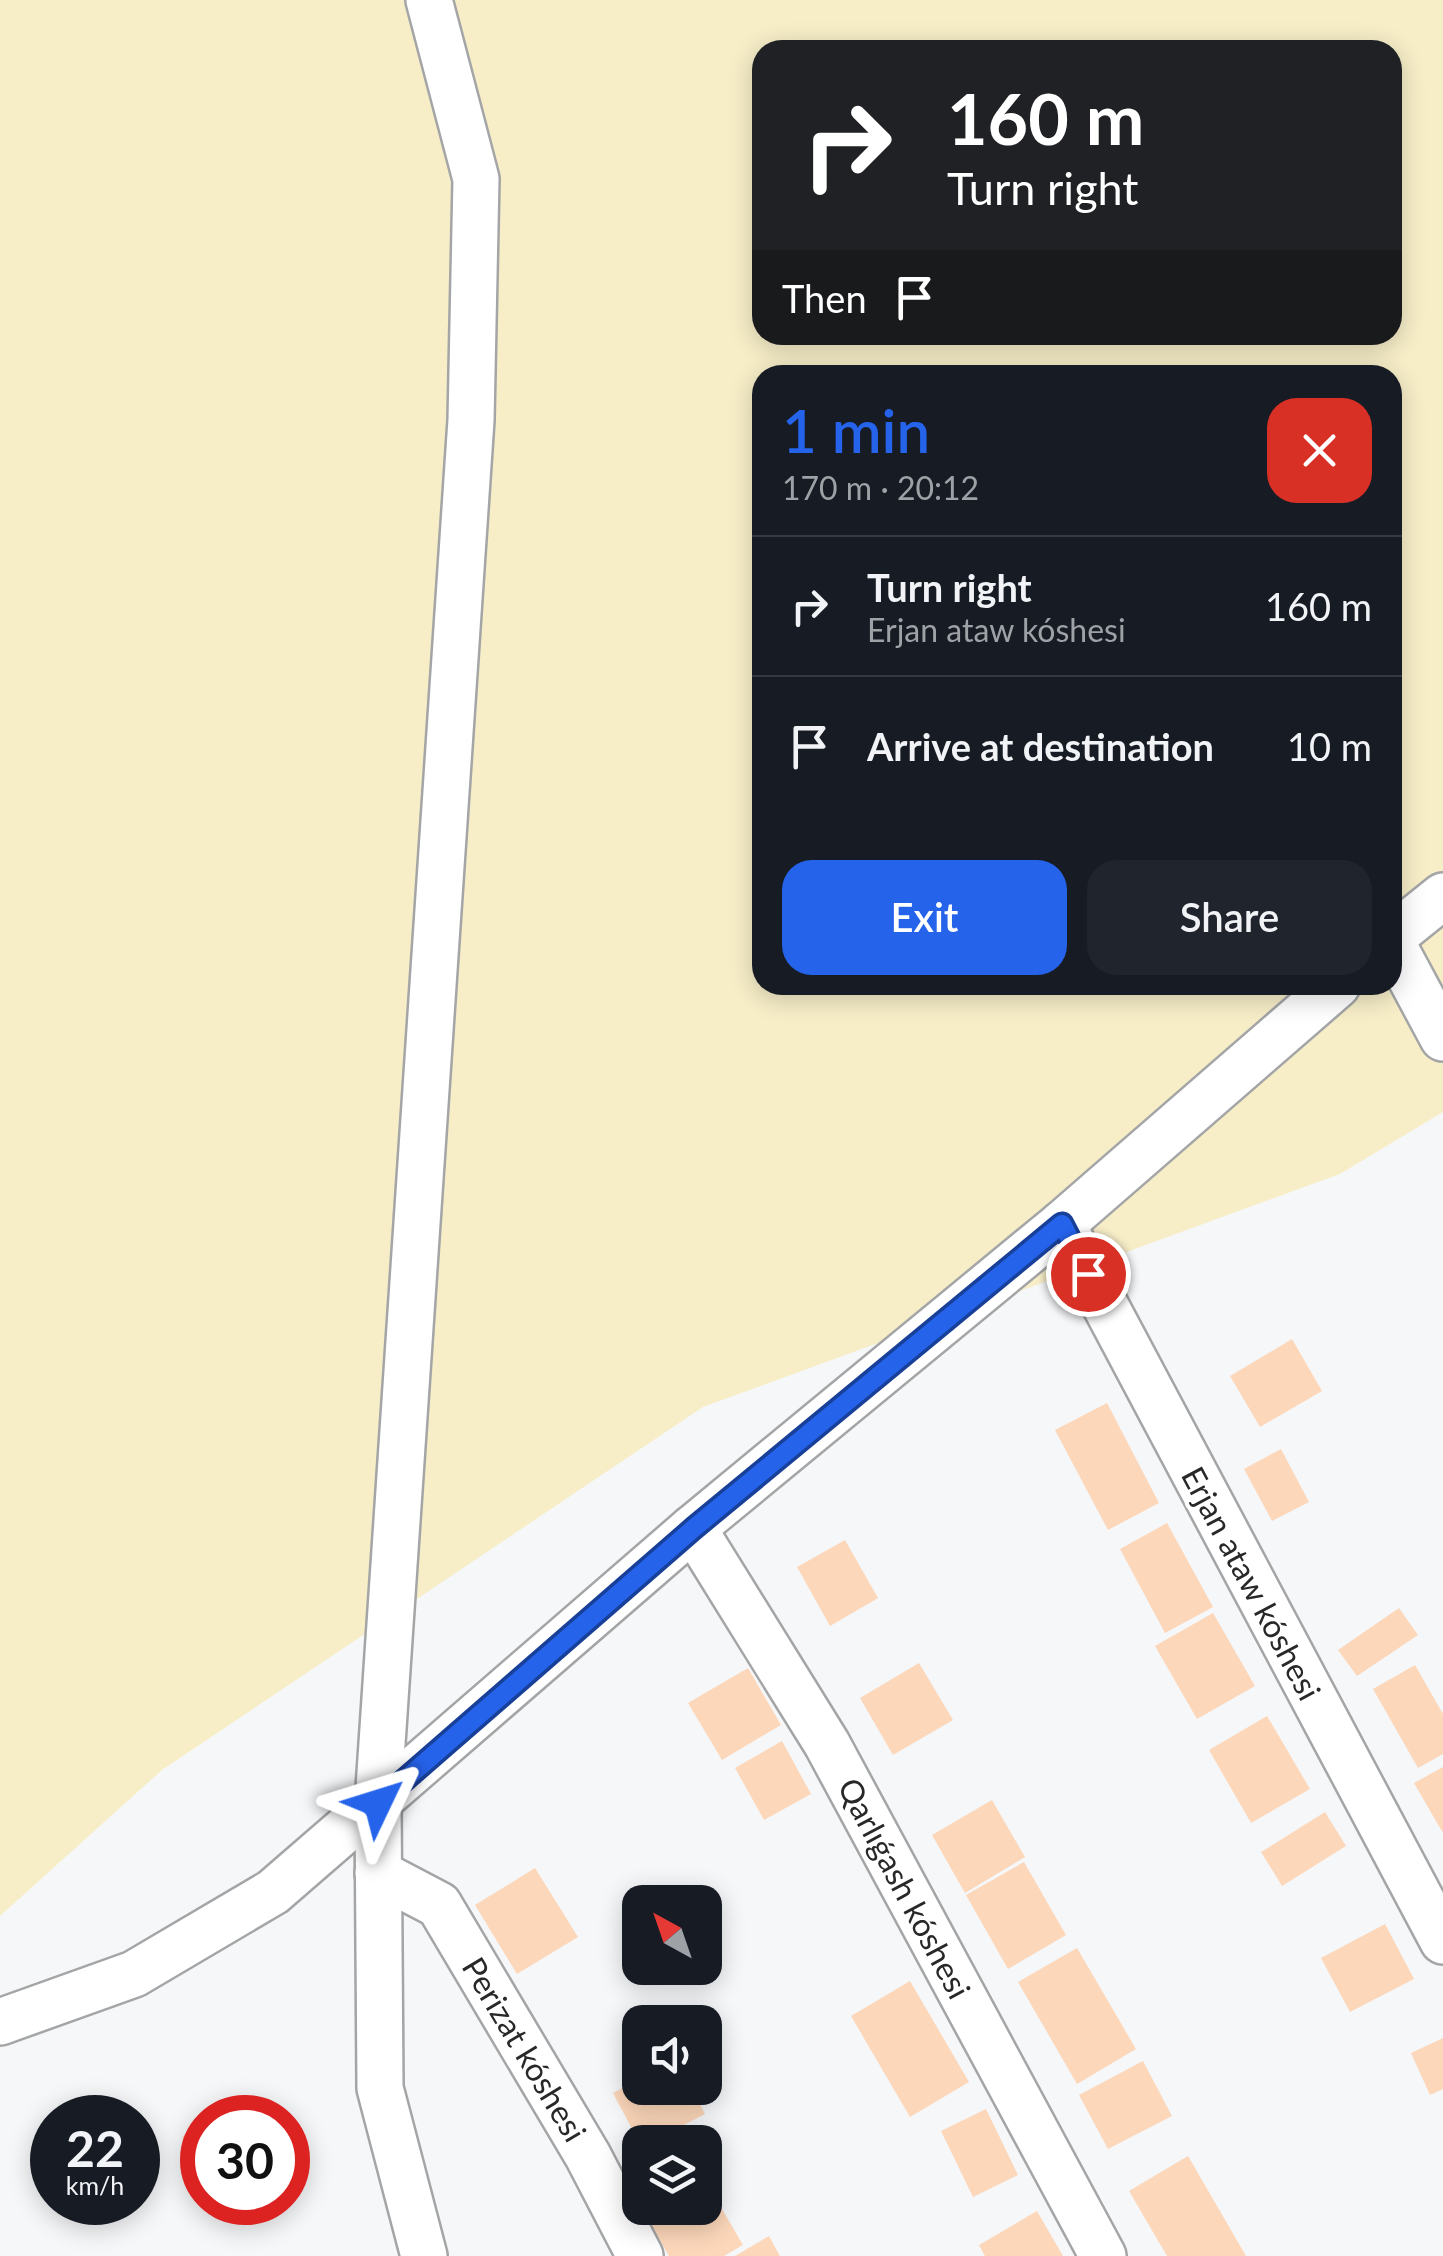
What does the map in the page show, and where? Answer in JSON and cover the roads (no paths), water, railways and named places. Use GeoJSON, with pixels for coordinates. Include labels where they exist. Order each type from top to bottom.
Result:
{"type":"FeatureCollection","features":[{"type":"Feature","properties":{"kind":"street"},"geometry":{"type":"LineString","coordinates":[[424,2256],[380,2088],[378,1803],[471,420],[476,179],[429,0]]}},
{"type":"Feature","properties":{"kind":"street"},"geometry":{"type":"LineString","coordinates":[[1402,931],[1443,896]]}},
{"type":"Feature","properties":{"kind":"street"},"geometry":{"type":"LineString","coordinates":[[1402,959],[1443,1038]]}},
{"type":"Feature","properties":{"kind":"street"},"geometry":{"type":"LineString","coordinates":[[0,2022],[134,1974],[273,1892],[694,1528],[1062,1224],[1325,995]]}},
{"type":"Feature","properties":{"kind":"street","name":"Erjan ataw kóshesi"},"geometry":{"type":"LineString","coordinates":[[1062,1224],[1443,1941]]}},
{"type":"Feature","properties":{"kind":"street","name":"Qarlıǵash kóshesi"},"geometry":{"type":"LineString","coordinates":[[694,1528],[827,1744],[1103,2256]]}},
{"type":"Feature","properties":{"kind":"street","name":"Perizat kóshesi"},"geometry":{"type":"LineString","coordinates":[[378,1873],[439,1905],[588,2156],[640,2256]]}}]}
